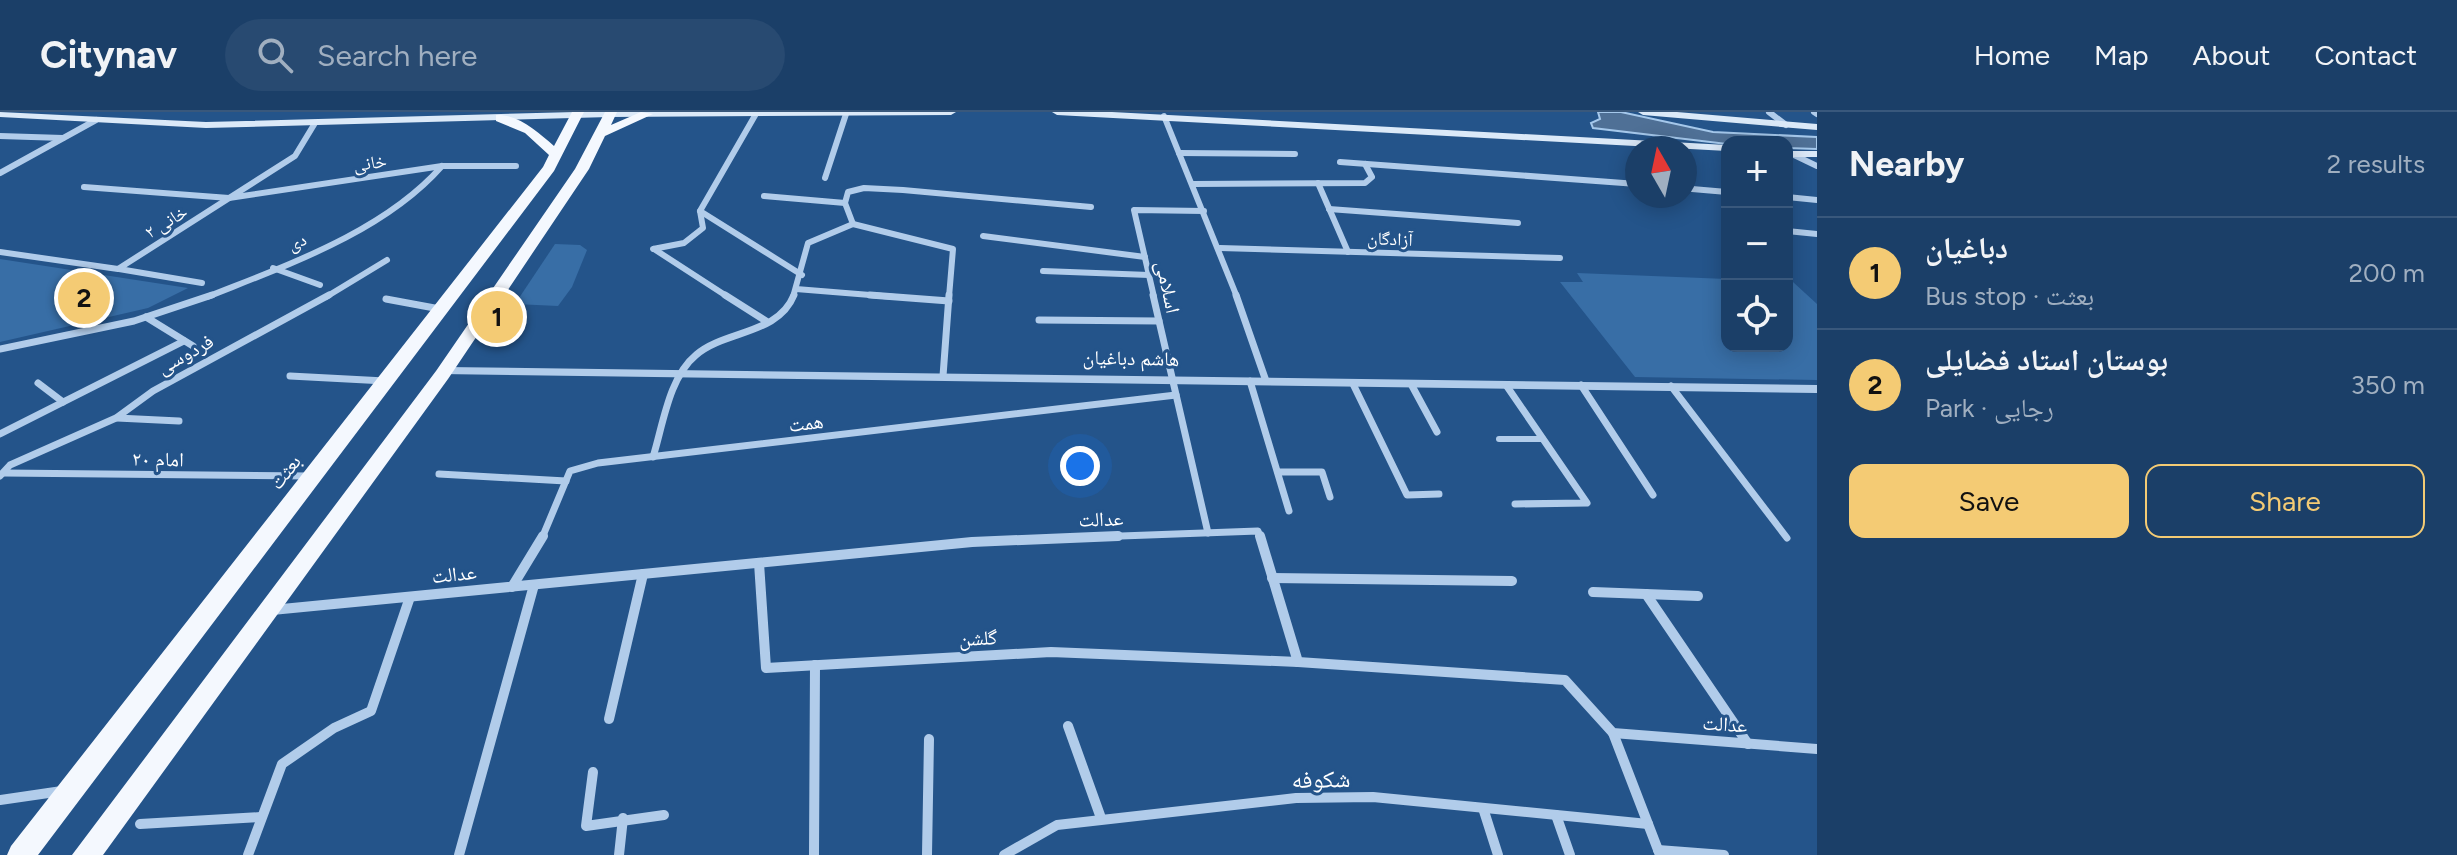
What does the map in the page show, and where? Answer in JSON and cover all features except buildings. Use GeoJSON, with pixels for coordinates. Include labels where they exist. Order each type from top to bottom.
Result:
{"type":"FeatureCollection","features":[{"type":"Feature","properties":{"kind":"main road"},"geometry":{"type":"LineString","coordinates":[[391,122],[414,112]]}},
{"type":"Feature","properties":{"kind":"main road"},"geometry":{"type":"LineString","coordinates":[[0,114],[206,125],[391,122],[578,113],[608,120],[647,114],[951,112]]}},
{"type":"Feature","properties":{"kind":"main road"},"geometry":{"type":"LineString","coordinates":[[1057,112],[1721,148]]}},
{"type":"Feature","properties":{"kind":"main road"},"geometry":{"type":"LineString","coordinates":[[1643,112],[1817,127]]}},
{"type":"Feature","properties":{"kind":"main road","name":"بعثت"},"geometry":{"type":"LineString","coordinates":[[21,855],[556,155],[578,113]]}},
{"type":"Feature","properties":{"kind":"main road"},"geometry":{"type":"LineString","coordinates":[[608,120],[647,114]]}},
{"type":"Feature","properties":{"kind":"main road"},"geometry":{"type":"LineString","coordinates":[[500,118],[529,130],[556,155]]}},
{"type":"Feature","properties":{"kind":"main road"},"geometry":{"type":"LineString","coordinates":[[86,855],[445,371],[582,169],[608,120]]}},
{"type":"Feature","properties":{"kind":"main road"},"geometry":{"type":"LineString","coordinates":[[1793,154],[1817,154]]}},
{"type":"Feature","properties":{"kind":"street"},"geometry":{"type":"LineString","coordinates":[[757,112],[700,211],[703,228],[684,243],[653,249],[766,321]]}},
{"type":"Feature","properties":{"kind":"street"},"geometry":{"type":"LineString","coordinates":[[1769,112],[1786,125]]}},
{"type":"Feature","properties":{"kind":"street"},"geometry":{"type":"LineString","coordinates":[[825,178],[846,114]]}},
{"type":"Feature","properties":{"kind":"street"},"geometry":{"type":"LineString","coordinates":[[1164,116],[1220,248],[1266,381]]}},
{"type":"Feature","properties":{"kind":"street"},"geometry":{"type":"LineString","coordinates":[[0,173],[96,120]]}},
{"type":"Feature","properties":{"kind":"street","name":"خانی ۲"},"geometry":{"type":"LineString","coordinates":[[118,269],[295,156],[315,123]]}},
{"type":"Feature","properties":{"kind":"street"},"geometry":{"type":"LineString","coordinates":[[0,136],[63,138]]}},
{"type":"Feature","properties":{"kind":"street"},"geometry":{"type":"LineString","coordinates":[[1179,153],[1295,154]]}},
{"type":"Feature","properties":{"kind":"street"},"geometry":{"type":"LineString","coordinates":[[1793,155],[1817,166]]}},
{"type":"Feature","properties":{"kind":"street"},"geometry":{"type":"LineString","coordinates":[[1340,162],[1625,183]]}},
{"type":"Feature","properties":{"kind":"street"},"geometry":{"type":"LineString","coordinates":[[1193,184],[1365,183],[1372,177],[1365,164]]}},
{"type":"Feature","properties":{"kind":"street","name":"خانی"},"geometry":{"type":"LineString","coordinates":[[229,198],[442,166],[516,166]]}},
{"type":"Feature","properties":{"kind":"street","name":"دی"},"geometry":{"type":"LineString","coordinates":[[0,349],[177,308],[272,268],[395,209],[433,181],[442,166]]}},
{"type":"Feature","properties":{"kind":"street"},"geometry":{"type":"LineString","coordinates":[[1318,183],[1348,252]]}},
{"type":"Feature","properties":{"kind":"street"},"geometry":{"type":"LineString","coordinates":[[84,187],[229,198]]}},
{"type":"Feature","properties":{"kind":"street"},"geometry":{"type":"LineString","coordinates":[[853,224],[845,203],[848,192],[864,188],[1091,207]]}},
{"type":"Feature","properties":{"kind":"street"},"geometry":{"type":"LineString","coordinates":[[1697,189],[1721,191]]}},
{"type":"Feature","properties":{"kind":"street"},"geometry":{"type":"LineString","coordinates":[[764,196],[845,203]]}},
{"type":"Feature","properties":{"kind":"street"},"geometry":{"type":"LineString","coordinates":[[1793,198],[1817,200]]}},
{"type":"Feature","properties":{"kind":"street"},"geometry":{"type":"LineString","coordinates":[[1329,209],[1518,223]]}},
{"type":"Feature","properties":{"kind":"street","name":"اسلامی"},"geometry":{"type":"LineString","coordinates":[[1204,211],[1134,210],[1208,533]]}},
{"type":"Feature","properties":{"kind":"street"},"geometry":{"type":"LineString","coordinates":[[700,211],[802,275]]}},
{"type":"Feature","properties":{"kind":"street"},"geometry":{"type":"LineString","coordinates":[[653,457],[681,374],[696,354],[787,308],[802,275],[801,255],[809,242],[853,224],[953,249],[943,376]]}},
{"type":"Feature","properties":{"kind":"street"},"geometry":{"type":"LineString","coordinates":[[1793,232],[1817,234]]}},
{"type":"Feature","properties":{"kind":"street"},"geometry":{"type":"LineString","coordinates":[[983,236],[1145,257]]}},
{"type":"Feature","properties":{"kind":"street","name":"آزادگان"},"geometry":{"type":"LineString","coordinates":[[1220,248],[1560,258]]}},
{"type":"Feature","properties":{"kind":"street"},"geometry":{"type":"LineString","coordinates":[[0,252],[202,283]]}},
{"type":"Feature","properties":{"kind":"street","name":"فردوسی"},"geometry":{"type":"LineString","coordinates":[[2,474],[10,465],[116,418],[153,391],[292,317],[387,260]]}},
{"type":"Feature","properties":{"kind":"street"},"geometry":{"type":"LineString","coordinates":[[272,268],[320,285]]}},
{"type":"Feature","properties":{"kind":"street"},"geometry":{"type":"LineString","coordinates":[[1043,271],[1149,275]]}},
{"type":"Feature","properties":{"kind":"street"},"geometry":{"type":"LineString","coordinates":[[796,289],[949,301]]}},
{"type":"Feature","properties":{"kind":"street"},"geometry":{"type":"LineString","coordinates":[[386,299],[440,309]]}},
{"type":"Feature","properties":{"kind":"street"},"geometry":{"type":"LineString","coordinates":[[146,317],[193,346]]}},
{"type":"Feature","properties":{"kind":"street"},"geometry":{"type":"LineString","coordinates":[[1039,320],[1159,321]]}},
{"type":"Feature","properties":{"kind":"street"},"geometry":{"type":"LineString","coordinates":[[0,434],[184,341]]}},
{"type":"Feature","properties":{"kind":"street","name":"هاشم دباغیان"},"geometry":{"type":"LineString","coordinates":[[445,371],[1817,389]]}},
{"type":"Feature","properties":{"kind":"street"},"geometry":{"type":"LineString","coordinates":[[290,376],[385,381]]}},
{"type":"Feature","properties":{"kind":"street"},"geometry":{"type":"LineString","coordinates":[[1250,381],[1289,511]]}},
{"type":"Feature","properties":{"kind":"street"},"geometry":{"type":"LineString","coordinates":[[38,383],[63,402]]}},
{"type":"Feature","properties":{"kind":"street"},"geometry":{"type":"LineString","coordinates":[[1353,384],[1407,495],[1439,494]]}},
{"type":"Feature","properties":{"kind":"street"},"geometry":{"type":"LineString","coordinates":[[1411,384],[1437,432]]}},
{"type":"Feature","properties":{"kind":"street"},"geometry":{"type":"LineString","coordinates":[[1506,385],[1587,503],[1515,504]]}},
{"type":"Feature","properties":{"kind":"street"},"geometry":{"type":"LineString","coordinates":[[1581,385],[1653,495]]}},
{"type":"Feature","properties":{"kind":"street"},"geometry":{"type":"LineString","coordinates":[[1671,386],[1787,538]]}},
{"type":"Feature","properties":{"kind":"street","name":"همت"},"geometry":{"type":"LineString","coordinates":[[566,481],[570,471],[598,463],[1176,395]]}},
{"type":"Feature","properties":{"kind":"street"},"geometry":{"type":"LineString","coordinates":[[116,418],[179,421]]}},
{"type":"Feature","properties":{"kind":"street"},"geometry":{"type":"LineString","coordinates":[[1278,472],[1322,472],[1330,497]]}},
{"type":"Feature","properties":{"kind":"street","name":"امام ۲۰"},"geometry":{"type":"LineString","coordinates":[[2,474],[312,476]]}},
{"type":"Feature","properties":{"kind":"street"},"geometry":{"type":"LineString","coordinates":[[439,474],[566,481],[543,540],[530,565],[512,587]]}},
{"type":"Feature","properties":{"kind":"street","name":"عدالت"},"geometry":{"type":"LineString","coordinates":[[267,611],[972,542],[1258,531],[1298,662]]}},
{"type":"Feature","properties":{"kind":"street","name":"گلشن"},"geometry":{"type":"LineString","coordinates":[[759,563],[766,668],[1051,652],[1298,662]]}},
{"type":"Feature","properties":{"kind":"street"},"geometry":{"type":"LineString","coordinates":[[609,719],[643,574]]}},
{"type":"Feature","properties":{"kind":"street"},"geometry":{"type":"LineString","coordinates":[[1272,578],[1512,581]]}},
{"type":"Feature","properties":{"kind":"street"},"geometry":{"type":"LineString","coordinates":[[459,855],[534,585]]}},
{"type":"Feature","properties":{"kind":"street"},"geometry":{"type":"LineString","coordinates":[[1593,592],[1698,596]]}},
{"type":"Feature","properties":{"kind":"street"},"geometry":{"type":"LineString","coordinates":[[1646,594],[1748,744]]}},
{"type":"Feature","properties":{"kind":"street"},"geometry":{"type":"LineString","coordinates":[[248,855],[282,764],[334,728],[371,711],[410,597]]}},
{"type":"Feature","properties":{"kind":"street"},"geometry":{"type":"LineString","coordinates":[[1298,662],[1565,680],[1613,733],[1659,852],[1724,855]]}},
{"type":"Feature","properties":{"kind":"street"},"geometry":{"type":"LineString","coordinates":[[814,855],[815,665]]}},
{"type":"Feature","properties":{"kind":"street"},"geometry":{"type":"LineString","coordinates":[[1068,726],[1101,818]]}},
{"type":"Feature","properties":{"kind":"street","name":"عدالت"},"geometry":{"type":"LineString","coordinates":[[1613,733],[1817,749]]}},
{"type":"Feature","properties":{"kind":"street"},"geometry":{"type":"LineString","coordinates":[[927,855],[929,739]]}},
{"type":"Feature","properties":{"kind":"street"},"geometry":{"type":"LineString","coordinates":[[593,772],[586,826],[623,818],[664,815]]}},
{"type":"Feature","properties":{"kind":"street"},"geometry":{"type":"LineString","coordinates":[[0,800],[71,790]]}},
{"type":"Feature","properties":{"kind":"street","name":"شکوفه"},"geometry":{"type":"LineString","coordinates":[[1004,855],[1057,825],[1296,798],[1373,797],[1648,824]]}},
{"type":"Feature","properties":{"kind":"street"},"geometry":{"type":"LineString","coordinates":[[1483,808],[1498,855]]}},
{"type":"Feature","properties":{"kind":"street"},"geometry":{"type":"LineString","coordinates":[[1556,815],[1570,855]]}},
{"type":"Feature","properties":{"kind":"street"},"geometry":{"type":"LineString","coordinates":[[140,824],[261,817]]}},
{"type":"Feature","properties":{"kind":"street"},"geometry":{"type":"LineString","coordinates":[[619,855],[623,818]]}},
{"type":"Feature","properties":{"kind":"lane"},"geometry":{"type":"LineString","coordinates":[[1499,439],[1543,439]]}},
{"type":"Feature","properties":{"kind":"shaded area"},"geometry":{"type":"Polygon","coordinates":[[[1598,112],[1621,112],[1713,132],[1817,137],[1817,149],[1793,148],[1793,136],[1721,136],[1721,143],[1697,140],[1697,136],[1660,136],[1593,128],[1591,123],[1600,119],[1598,112]]]}},
{"type":"Feature","properties":{"kind":"shaded area"},"geometry":{"type":"Polygon","coordinates":[[[555,244],[580,245],[587,250],[572,287],[558,306],[515,304],[555,244]]]}},
{"type":"Feature","properties":{"kind":"shaded area"},"geometry":{"type":"Polygon","coordinates":[[[0,259],[188,288],[148,308],[0,342],[0,259]]]}},
{"type":"Feature","properties":{"kind":"shaded area"},"geometry":{"type":"Polygon","coordinates":[[[1577,273],[1721,279],[1721,352],[1793,352],[1793,282],[1817,304],[1817,380],[1635,377],[1560,282],[1583,282],[1577,273]]]}},
{"type":"Feature","properties":{"kind":"place","name":"بوستان استاد فضایلی"},"geometry":{"type":"Point","coordinates":[84,298]}},
{"type":"Feature","properties":{"kind":"place","name":"دباغیان"},"geometry":{"type":"Point","coordinates":[497,317]}}]}
